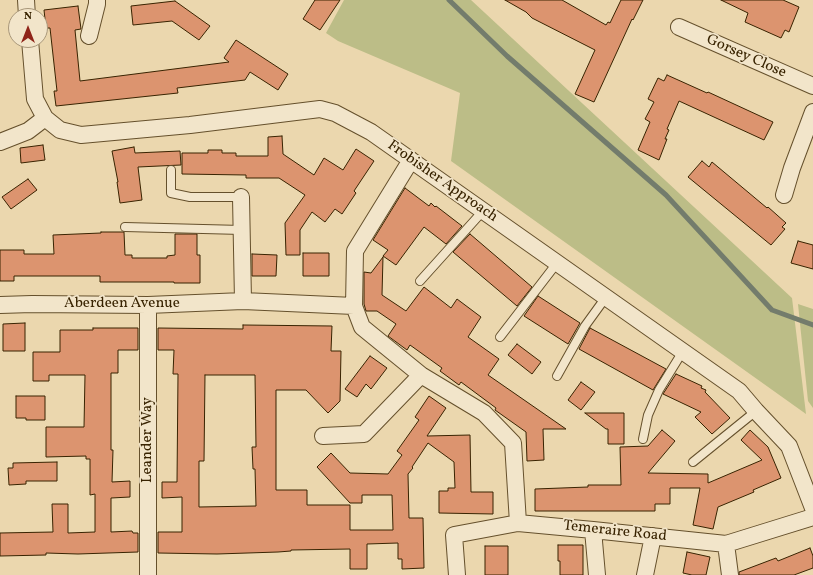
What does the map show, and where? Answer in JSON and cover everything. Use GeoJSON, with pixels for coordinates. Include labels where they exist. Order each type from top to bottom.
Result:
{"type":"FeatureCollection","features":[{"type":"Feature","properties":{"kind":"street"},"geometry":{"type":"LineString","coordinates":[[89,36],[97,0]]}},
{"type":"Feature","properties":{"kind":"street","name":"Gorsey Close"},"geometry":{"type":"LineString","coordinates":[[678,27],[813,86]]}},
{"type":"Feature","properties":{"kind":"street","name":"Frobisher Approach"},"geometry":{"type":"LineString","coordinates":[[31,48],[35,99],[45,118],[60,130],[81,135],[190,125],[320,109],[335,113],[371,132],[740,391],[756,412],[789,446],[813,508]]}},
{"type":"Feature","properties":{"kind":"street"},"geometry":{"type":"LineString","coordinates":[[784,195],[792,168],[813,112]]}},
{"type":"Feature","properties":{"kind":"street"},"geometry":{"type":"LineString","coordinates":[[0,142],[28,131],[45,118]]}},
{"type":"Feature","properties":{"kind":"street"},"geometry":{"type":"LineString","coordinates":[[411,160],[355,251],[354,306],[362,327],[422,375],[484,413],[513,443],[518,523]]}},
{"type":"Feature","properties":{"kind":"street"},"geometry":{"type":"LineString","coordinates":[[242,198],[243,301]]}},
{"type":"Feature","properties":{"kind":"street","name":"Aberdeen Avenue"},"geometry":{"type":"LineString","coordinates":[[0,305],[148,305],[243,301],[354,306]]}},
{"type":"Feature","properties":{"kind":"street","name":"Leander Way"},"geometry":{"type":"LineString","coordinates":[[148,305],[148,575]]}},
{"type":"Feature","properties":{"kind":"street"},"geometry":{"type":"LineString","coordinates":[[323,436],[364,434],[422,375]]}},
{"type":"Feature","properties":{"kind":"street","name":"Temeraire Road"},"geometry":{"type":"LineString","coordinates":[[457,575],[454,535],[518,523],[726,544],[813,517]]}},
{"type":"Feature","properties":{"kind":"street"},"geometry":{"type":"LineString","coordinates":[[593,530],[597,575]]}},
{"type":"Feature","properties":{"kind":"street"},"geometry":{"type":"LineString","coordinates":[[645,575],[653,536]]}},
{"type":"Feature","properties":{"kind":"street"},"geometry":{"type":"LineString","coordinates":[[726,544],[730,575]]}},
{"type":"Feature","properties":{"kind":"lane"},"geometry":{"type":"LineString","coordinates":[[171,170],[171,193],[190,198],[242,198]]}},
{"type":"Feature","properties":{"kind":"lane"},"geometry":{"type":"LineString","coordinates":[[420,281],[483,211]]}},
{"type":"Feature","properties":{"kind":"lane"},"geometry":{"type":"LineString","coordinates":[[125,227],[242,230]]}},
{"type":"Feature","properties":{"kind":"lane"},"geometry":{"type":"LineString","coordinates":[[500,336],[557,263]]}},
{"type":"Feature","properties":{"kind":"lane"},"geometry":{"type":"LineString","coordinates":[[557,376],[585,326],[606,297]]}},
{"type":"Feature","properties":{"kind":"lane"},"geometry":{"type":"LineString","coordinates":[[643,439],[648,415],[659,390],[683,351]]}},
{"type":"Feature","properties":{"kind":"lane"},"geometry":{"type":"LineString","coordinates":[[693,462],[756,412]]}},
{"type":"Feature","properties":{"kind":"green space"},"geometry":{"type":"Polygon","coordinates":[[[344,0],[471,0],[792,298],[806,414],[451,161],[460,93],[338,41],[326,33],[344,0]]]}},
{"type":"Feature","properties":{"kind":"green space"},"geometry":{"type":"Polygon","coordinates":[[[798,304],[813,309],[813,408],[808,401],[798,304]]]}},
{"type":"Feature","properties":{"kind":"building"},"geometry":{"type":"Polygon","coordinates":[[[315,0],[340,0],[320,30],[303,19],[315,0]]]}},
{"type":"Feature","properties":{"kind":"building"},"geometry":{"type":"Polygon","coordinates":[[[505,0],[562,0],[606,25],[608,22],[610,23],[621,0],[643,0],[633,20],[632,19],[594,102],[575,94],[595,50],[532,18],[526,12],[505,0]]]}},
{"type":"Feature","properties":{"kind":"building"},"geometry":{"type":"Polygon","coordinates":[[[721,0],[783,0],[799,7],[789,32],[785,30],[781,38],[745,22],[748,13],[721,0]]]}},
{"type":"Feature","properties":{"kind":"building"},"geometry":{"type":"Polygon","coordinates":[[[175,1],[210,26],[199,40],[172,21],[133,25],[131,6],[175,1]]]}},
{"type":"Feature","properties":{"kind":"building"},"geometry":{"type":"Polygon","coordinates":[[[78,6],[81,29],[75,30],[80,81],[229,62],[224,58],[236,40],[288,74],[278,90],[250,72],[245,80],[177,88],[178,93],[56,106],[54,91],[57,91],[50,28],[48,28],[48,10],[78,6]]]}},
{"type":"Feature","properties":{"kind":"building"},"geometry":{"type":"Polygon","coordinates":[[[667,75],[773,122],[764,140],[679,101],[667,129],[669,130],[665,139],[667,139],[659,160],[638,150],[650,122],[645,119],[654,102],[648,99],[658,78],[664,81],[667,75]]]}},
{"type":"Feature","properties":{"kind":"building"},"geometry":{"type":"Polygon","coordinates":[[[282,136],[283,154],[314,175],[324,158],[343,170],[356,149],[374,161],[354,191],[356,193],[342,214],[335,209],[325,222],[312,212],[300,230],[300,255],[286,255],[285,223],[305,195],[279,178],[246,178],[246,175],[182,174],[182,153],[208,153],[208,150],[222,150],[222,153],[236,153],[236,156],[268,156],[268,137],[282,136]]]}},
{"type":"Feature","properties":{"kind":"building"},"geometry":{"type":"Polygon","coordinates":[[[43,145],[45,160],[21,163],[20,148],[43,145]]]}},
{"type":"Feature","properties":{"kind":"building"},"geometry":{"type":"Polygon","coordinates":[[[134,147],[135,153],[180,151],[181,165],[138,167],[142,200],[120,203],[118,182],[112,151],[134,147]]]}},
{"type":"Feature","properties":{"kind":"building"},"geometry":{"type":"Polygon","coordinates":[[[702,161],[709,167],[712,162],[786,223],[782,227],[785,229],[771,245],[688,177],[702,161]]]}},
{"type":"Feature","properties":{"kind":"building"},"geometry":{"type":"Polygon","coordinates":[[[28,179],[37,190],[11,209],[2,197],[28,179]]]}},
{"type":"Feature","properties":{"kind":"building"},"geometry":{"type":"Polygon","coordinates":[[[405,188],[429,206],[431,203],[435,207],[436,206],[462,226],[446,244],[424,227],[396,265],[383,256],[388,250],[373,240],[405,188]]]}},
{"type":"Feature","properties":{"kind":"building"},"geometry":{"type":"Polygon","coordinates":[[[124,232],[125,255],[132,255],[132,258],[167,258],[167,256],[175,255],[175,234],[197,234],[197,255],[200,255],[200,283],[100,282],[100,276],[14,276],[14,281],[0,281],[0,250],[24,250],[24,254],[54,254],[53,235],[124,232]]]}},
{"type":"Feature","properties":{"kind":"building"},"geometry":{"type":"Polygon","coordinates":[[[470,234],[532,287],[517,306],[453,252],[470,234]]]}},
{"type":"Feature","properties":{"kind":"building"},"geometry":{"type":"Polygon","coordinates":[[[798,241],[813,245],[813,269],[791,263],[798,241]]]}},
{"type":"Feature","properties":{"kind":"building"},"geometry":{"type":"Polygon","coordinates":[[[303,253],[329,253],[329,276],[303,276],[303,253]]]}},
{"type":"Feature","properties":{"kind":"building"},"geometry":{"type":"Polygon","coordinates":[[[252,254],[277,255],[276,276],[252,276],[252,254]]]}},
{"type":"Feature","properties":{"kind":"building"},"geometry":{"type":"Polygon","coordinates":[[[383,257],[382,295],[406,311],[424,287],[451,308],[457,299],[481,317],[468,337],[499,359],[488,375],[566,429],[543,429],[544,460],[527,461],[526,432],[495,410],[496,408],[461,382],[459,385],[440,371],[442,368],[410,345],[407,350],[388,336],[396,324],[377,311],[366,311],[364,304],[364,272],[371,273],[383,257]]]}},
{"type":"Feature","properties":{"kind":"building"},"geometry":{"type":"Polygon","coordinates":[[[538,296],[580,323],[568,344],[524,316],[538,296]]]}},
{"type":"Feature","properties":{"kind":"building"},"geometry":{"type":"Polygon","coordinates":[[[25,323],[25,351],[3,351],[3,324],[25,323]]]}},
{"type":"Feature","properties":{"kind":"building"},"geometry":{"type":"Polygon","coordinates":[[[243,325],[332,326],[331,351],[341,351],[340,401],[328,413],[306,390],[276,390],[276,490],[307,490],[307,505],[350,505],[350,530],[393,530],[392,495],[362,495],[362,503],[350,503],[317,467],[331,453],[350,473],[388,474],[402,455],[397,451],[419,420],[415,417],[429,396],[446,408],[427,436],[470,435],[471,492],[493,492],[493,514],[439,513],[439,491],[448,491],[448,488],[455,488],[454,462],[428,443],[408,474],[409,518],[423,518],[424,568],[402,569],[402,559],[398,559],[398,543],[367,544],[367,569],[350,569],[350,549],[291,550],[278,552],[217,554],[158,553],[158,532],[182,532],[182,497],[162,498],[162,482],[177,482],[178,374],[173,374],[174,350],[158,350],[158,328],[243,329],[243,325]],[[205,375],[204,461],[199,461],[199,507],[256,506],[255,469],[253,469],[252,447],[256,447],[255,375],[205,375]]]}},
{"type":"Feature","properties":{"kind":"building"},"geometry":{"type":"Polygon","coordinates":[[[93,328],[138,328],[138,350],[118,350],[118,373],[111,373],[111,450],[113,450],[112,482],[130,481],[130,497],[111,498],[111,532],[132,531],[133,533],[138,533],[138,552],[78,554],[46,553],[46,555],[0,556],[0,533],[53,532],[52,504],[68,504],[68,533],[95,532],[95,494],[90,495],[90,459],[86,459],[86,456],[46,457],[46,427],[84,427],[85,375],[49,375],[49,381],[33,381],[33,352],[60,352],[60,330],[93,330],[93,328]]]}},
{"type":"Feature","properties":{"kind":"building"},"geometry":{"type":"Polygon","coordinates":[[[590,328],[666,369],[653,390],[579,349],[590,328]]]}},
{"type":"Feature","properties":{"kind":"building"},"geometry":{"type":"Polygon","coordinates":[[[517,344],[541,362],[532,374],[508,355],[517,344]]]}},
{"type":"Feature","properties":{"kind":"building"},"geometry":{"type":"Polygon","coordinates":[[[370,356],[387,368],[371,389],[366,384],[357,397],[345,389],[370,356]]]}},
{"type":"Feature","properties":{"kind":"building"},"geometry":{"type":"Polygon","coordinates":[[[676,374],[702,386],[701,388],[706,390],[705,392],[730,418],[712,434],[695,417],[701,412],[663,394],[676,374]]]}},
{"type":"Feature","properties":{"kind":"building"},"geometry":{"type":"Polygon","coordinates":[[[581,382],[595,392],[581,410],[568,400],[581,382]]]}},
{"type":"Feature","properties":{"kind":"building"},"geometry":{"type":"Polygon","coordinates":[[[16,396],[45,396],[45,420],[26,420],[26,418],[16,418],[16,396]]]}},
{"type":"Feature","properties":{"kind":"building"},"geometry":{"type":"Polygon","coordinates":[[[585,413],[624,413],[624,444],[608,444],[608,429],[585,413]]]}},
{"type":"Feature","properties":{"kind":"building"},"geometry":{"type":"Polygon","coordinates":[[[662,430],[675,441],[648,473],[708,474],[708,483],[762,460],[741,440],[750,430],[768,447],[781,478],[753,490],[754,492],[718,507],[713,529],[693,525],[700,488],[670,488],[670,504],[655,504],[655,511],[535,511],[535,489],[588,487],[588,485],[621,485],[620,447],[648,446],[662,430]]]}},
{"type":"Feature","properties":{"kind":"building"},"geometry":{"type":"Polygon","coordinates":[[[57,462],[57,481],[26,481],[26,484],[9,485],[8,468],[13,468],[13,463],[57,462]]]}},
{"type":"Feature","properties":{"kind":"building"},"geometry":{"type":"Polygon","coordinates":[[[558,545],[583,545],[583,575],[560,575],[558,545]]]}},
{"type":"Feature","properties":{"kind":"building"},"geometry":{"type":"Polygon","coordinates":[[[485,546],[508,546],[508,575],[485,575],[485,546]]]}},
{"type":"Feature","properties":{"kind":"building"},"geometry":{"type":"Polygon","coordinates":[[[810,548],[813,556],[813,568],[794,575],[739,575],[739,572],[776,558],[778,561],[810,548]]]}},
{"type":"Feature","properties":{"kind":"building"},"geometry":{"type":"Polygon","coordinates":[[[687,552],[710,557],[706,575],[692,575],[683,573],[687,552]]]}},
{"type":"Feature","properties":{"kind":"waterway"},"geometry":{"type":"LineString","coordinates":[[449,0],[507,56],[666,195],[772,310],[813,325]]}}]}
